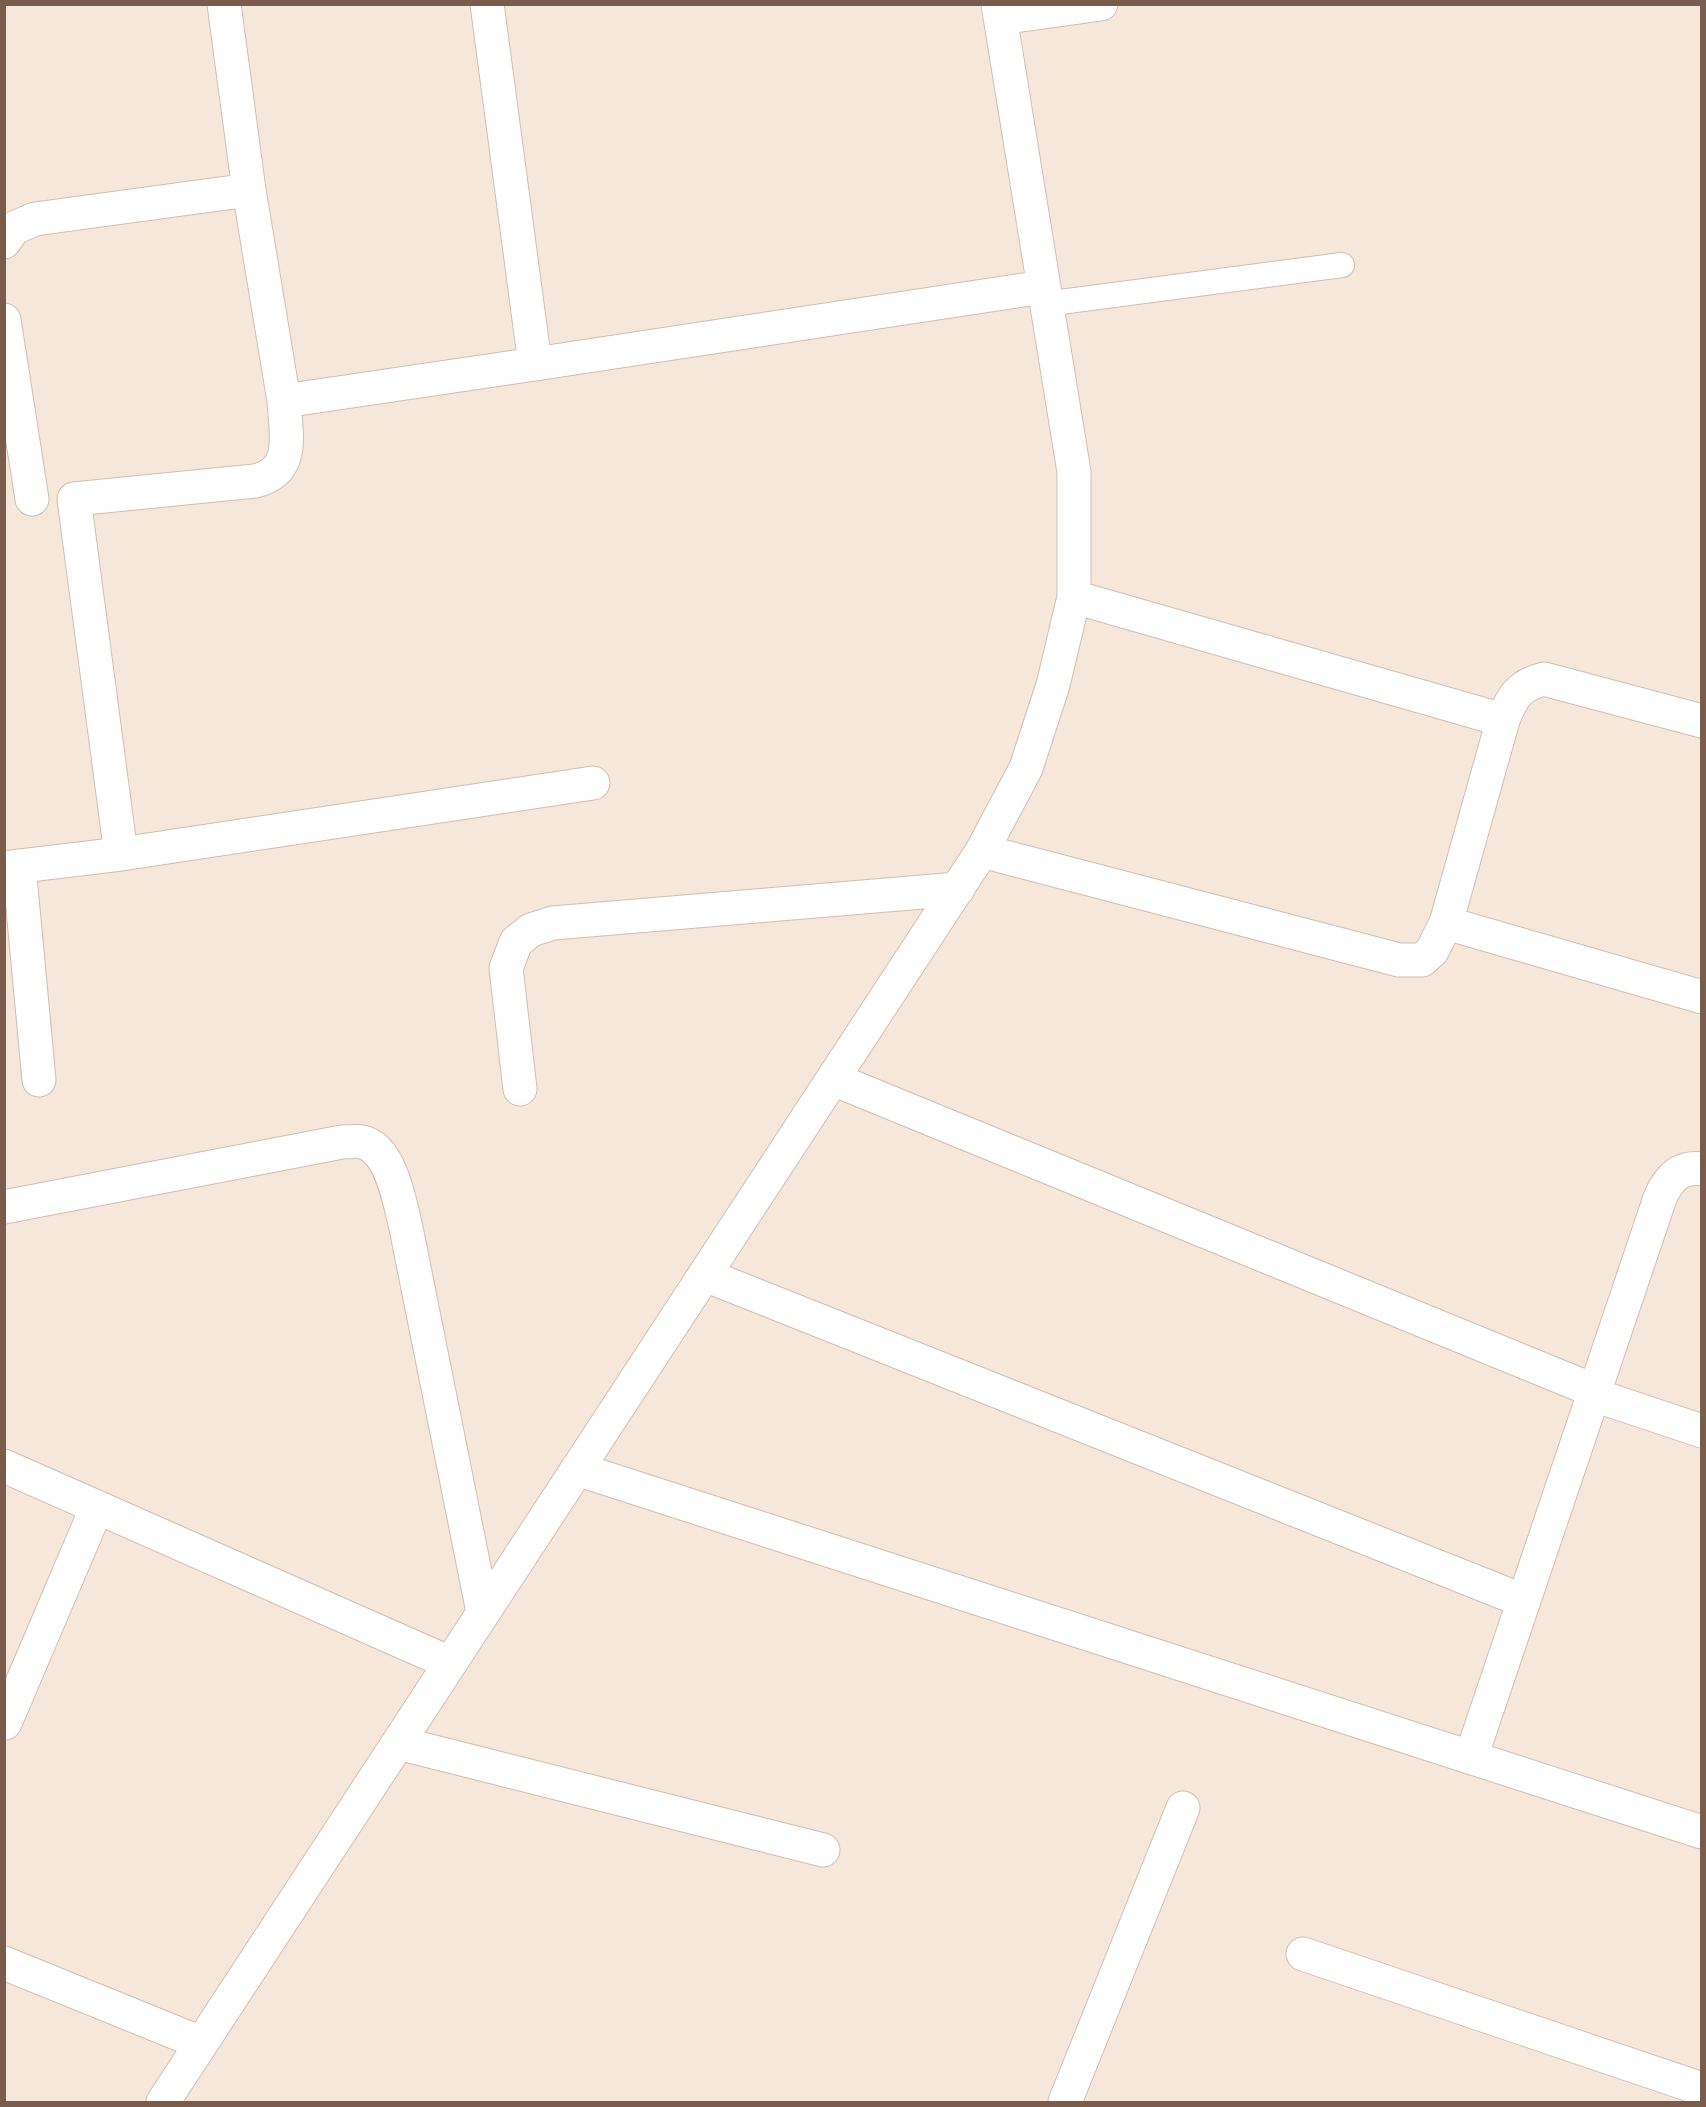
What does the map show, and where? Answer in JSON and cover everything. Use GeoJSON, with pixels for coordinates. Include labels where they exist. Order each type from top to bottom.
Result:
{"type":"FeatureCollection","features":[{"type":"Feature","properties":{"kind":"street"},"geometry":{"type":"LineString","coordinates":[[487,4],[535,364]]}},
{"type":"Feature","properties":{"kind":"street"},"geometry":{"type":"LineString","coordinates":[[163,2103],[958,889],[982,851],[1026,768],[1053,685],[1074,597],[1074,472],[999,11],[1101,4]]}},
{"type":"Feature","properties":{"kind":"street"},"geometry":{"type":"LineString","coordinates":[[4,320],[18,500],[74,499],[255,481],[271,477],[280,469],[284,460],[286,442],[284,401],[249,190],[232,6]]}},
{"type":"Feature","properties":{"kind":"street"},"geometry":{"type":"LineString","coordinates":[[4,242],[14,228],[35,219],[249,190]]}},
{"type":"Feature","properties":{"kind":"street"},"geometry":{"type":"LineString","coordinates":[[284,401],[535,364],[1044,295]]}},
{"type":"Feature","properties":{"kind":"street"},"geometry":{"type":"LineString","coordinates":[[74,499],[121,854]]}},
{"type":"Feature","properties":{"kind":"street"},"geometry":{"type":"LineString","coordinates":[[1074,597],[1503,720]]}},
{"type":"Feature","properties":{"kind":"street"},"geometry":{"type":"LineString","coordinates":[[982,851],[1399,960],[1416,961],[1428,957],[1446,922],[1503,720],[1512,697],[1520,688],[1544,679],[1701,721]]}},
{"type":"Feature","properties":{"kind":"street"},"geometry":{"type":"LineString","coordinates":[[39,1080],[12,867],[121,854],[593,783]]}},
{"type":"Feature","properties":{"kind":"street"},"geometry":{"type":"LineString","coordinates":[[520,1089],[506,968],[516,942],[531,930],[553,923],[958,889]]}},
{"type":"Feature","properties":{"kind":"street"},"geometry":{"type":"LineString","coordinates":[[1446,922],[1701,997]]}},
{"type":"Feature","properties":{"kind":"street"},"geometry":{"type":"LineString","coordinates":[[833,1079],[1595,1391]]}},
{"type":"Feature","properties":{"kind":"street"},"geometry":{"type":"LineString","coordinates":[[4,1207],[342,1142],[363,1142],[379,1152],[393,1178],[406,1228],[483,1612]]}},
{"type":"Feature","properties":{"kind":"street"},"geometry":{"type":"LineString","coordinates":[[1471,1758],[1667,1183],[1677,1173],[1690,1168],[1701,1169]]}},
{"type":"Feature","properties":{"kind":"street"},"geometry":{"type":"LineString","coordinates":[[705,1275],[1524,1601]]}},
{"type":"Feature","properties":{"kind":"street"},"geometry":{"type":"LineString","coordinates":[[1595,1391],[1594,1395],[1701,1431]]}},
{"type":"Feature","properties":{"kind":"street"},"geometry":{"type":"LineString","coordinates":[[4,1466],[450,1663]]}},
{"type":"Feature","properties":{"kind":"street"},"geometry":{"type":"LineString","coordinates":[[577,1469],[1701,1832]]}},
{"type":"Feature","properties":{"kind":"street"},"geometry":{"type":"LineString","coordinates":[[5,1724],[97,1507]]}},
{"type":"Feature","properties":{"kind":"street"},"geometry":{"type":"LineString","coordinates":[[398,1743],[823,1850]]}},
{"type":"Feature","properties":{"kind":"street"},"geometry":{"type":"LineString","coordinates":[[1065,2103],[1183,1808]]}},
{"type":"Feature","properties":{"kind":"street"},"geometry":{"type":"LineString","coordinates":[[1303,1954],[1701,2089]]}},
{"type":"Feature","properties":{"kind":"street"},"geometry":{"type":"LineString","coordinates":[[4,1963],[201,2043]]}},
{"type":"Feature","properties":{"kind":"lane"},"geometry":{"type":"LineString","coordinates":[[1044,295],[1342,265]]}},
{"type":"Feature","properties":{"kind":"shaded area"},"geometry":{"type":"Polygon","coordinates":[[[5,5],[1701,5],[1701,2102],[5,2102],[5,5]]]}}]}
